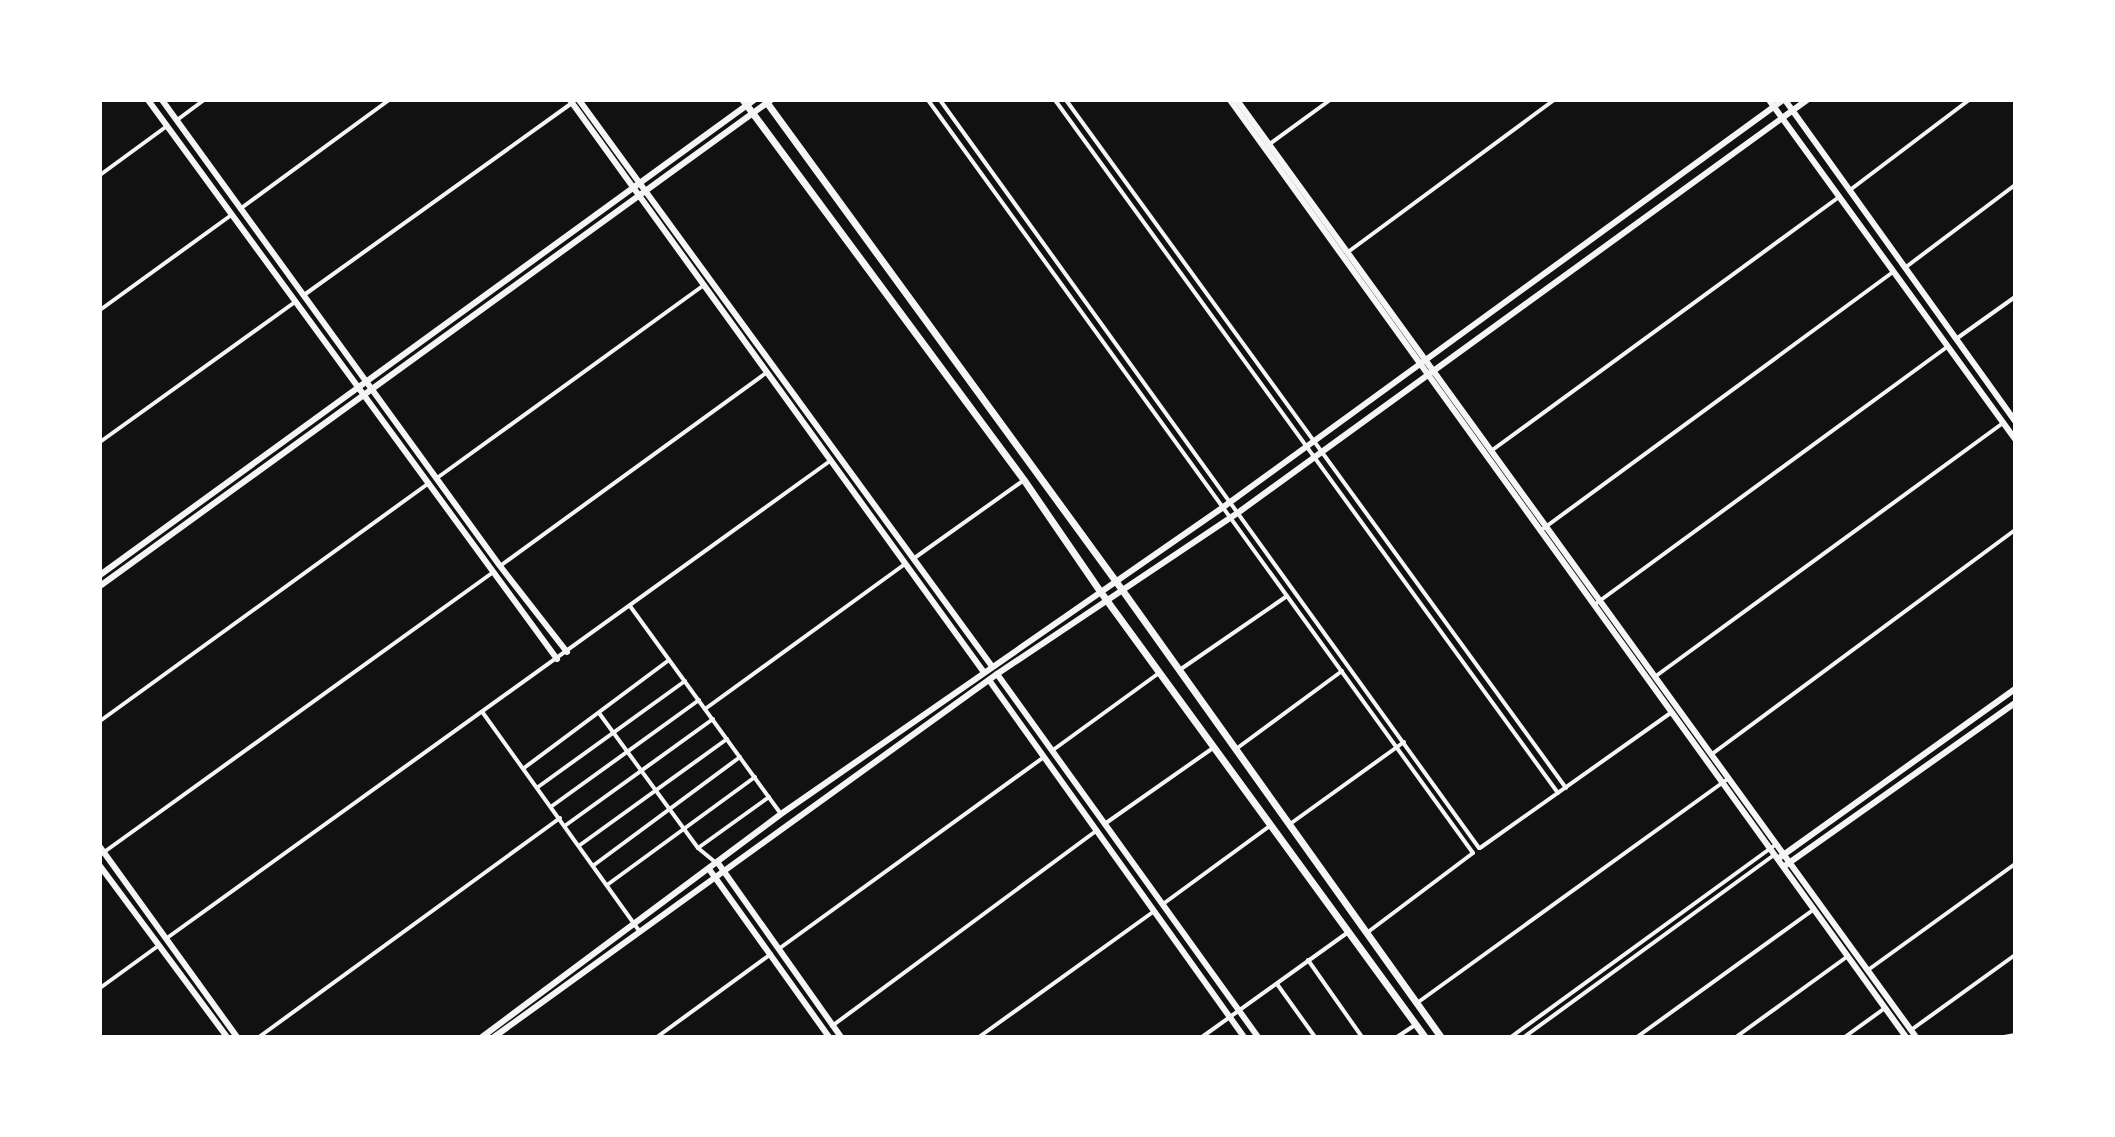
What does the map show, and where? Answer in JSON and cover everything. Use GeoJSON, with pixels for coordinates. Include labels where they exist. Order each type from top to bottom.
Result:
{"type":"FeatureCollection","features":[{"type":"Feature","properties":{"kind":"main road"},"geometry":{"type":"LineString","coordinates":[[768,101],[1441,1037]]}},
{"type":"Feature","properties":{"kind":"main road"},"geometry":{"type":"LineString","coordinates":[[748,102],[753,114],[1024,480],[1100,591],[1425,1037]]}},
{"type":"Feature","properties":{"kind":"street"},"geometry":{"type":"LineString","coordinates":[[148,100],[557,659]]}},
{"type":"Feature","properties":{"kind":"street"},"geometry":{"type":"LineString","coordinates":[[162,100],[500,566],[567,652]]}},
{"type":"Feature","properties":{"kind":"street"},"geometry":{"type":"LineString","coordinates":[[177,120],[204,100]]}},
{"type":"Feature","properties":{"kind":"street"},"geometry":{"type":"LineString","coordinates":[[240,209],[389,100]]}},
{"type":"Feature","properties":{"kind":"street"},"geometry":{"type":"LineString","coordinates":[[928,100],[1473,853]]}},
{"type":"Feature","properties":{"kind":"street"},"geometry":{"type":"LineString","coordinates":[[940,100],[1479,848]]}},
{"type":"Feature","properties":{"kind":"street"},"geometry":{"type":"LineString","coordinates":[[1055,100],[1558,793]]}},
{"type":"Feature","properties":{"kind":"street"},"geometry":{"type":"LineString","coordinates":[[1066,100],[1566,788]]}},
{"type":"Feature","properties":{"kind":"street"},"geometry":{"type":"LineString","coordinates":[[1230,100],[1267,146]]}},
{"type":"Feature","properties":{"kind":"street"},"geometry":{"type":"LineString","coordinates":[[1237,100],[1267,146],[1726,781],[1814,910],[1885,1008],[1911,1035]]}},
{"type":"Feature","properties":{"kind":"street"},"geometry":{"type":"LineString","coordinates":[[1267,146],[1330,100]]}},
{"type":"Feature","properties":{"kind":"street"},"geometry":{"type":"LineString","coordinates":[[1345,254],[1554,100]]}},
{"type":"Feature","properties":{"kind":"street"},"geometry":{"type":"LineString","coordinates":[[1769,100],[2015,439]]}},
{"type":"Feature","properties":{"kind":"street"},"geometry":{"type":"LineString","coordinates":[[494,1037],[638,929],[781,814],[991,665],[1222,508],[1784,100],[2014,419]]}},
{"type":"Feature","properties":{"kind":"street"},"geometry":{"type":"LineString","coordinates":[[482,1037],[725,872],[997,674],[1239,512],[1313,455],[1807,100]]}},
{"type":"Feature","properties":{"kind":"street"},"geometry":{"type":"LineString","coordinates":[[1848,191],[1969,100]]}},
{"type":"Feature","properties":{"kind":"street"},"geometry":{"type":"LineString","coordinates":[[303,296],[573,101]]}},
{"type":"Feature","properties":{"kind":"street"},"geometry":{"type":"LineString","coordinates":[[573,101],[639,184],[641,194]]}},
{"type":"Feature","properties":{"kind":"street"},"geometry":{"type":"LineString","coordinates":[[573,101],[632,189],[641,194],[991,665]]}},
{"type":"Feature","properties":{"kind":"street"},"geometry":{"type":"LineString","coordinates":[[100,586],[768,101]]}},
{"type":"Feature","properties":{"kind":"street"},"geometry":{"type":"LineString","coordinates":[[100,575],[748,102]]}},
{"type":"Feature","properties":{"kind":"street"},"geometry":{"type":"LineString","coordinates":[[100,175],[167,126]]}},
{"type":"Feature","properties":{"kind":"street"},"geometry":{"type":"LineString","coordinates":[[1117,186],[1123,187],[1125,181]]}},
{"type":"Feature","properties":{"kind":"street"},"geometry":{"type":"LineString","coordinates":[[1906,267],[2015,185]]}},
{"type":"Feature","properties":{"kind":"street"},"geometry":{"type":"LineString","coordinates":[[1126,199],[1128,192],[1135,194]]}},
{"type":"Feature","properties":{"kind":"street"},"geometry":{"type":"LineString","coordinates":[[1488,453],[1839,197]]}},
{"type":"Feature","properties":{"kind":"street"},"geometry":{"type":"LineString","coordinates":[[100,310],[230,216]]}},
{"type":"Feature","properties":{"kind":"street"},"geometry":{"type":"LineString","coordinates":[[679,245],[704,285],[747,339],[766,373],[796,406],[830,461],[983,671]]}},
{"type":"Feature","properties":{"kind":"street"},"geometry":{"type":"LineString","coordinates":[[1543,528],[1895,271]]}},
{"type":"Feature","properties":{"kind":"street"},"geometry":{"type":"LineString","coordinates":[[1064,287],[1069,288],[1071,283]]}},
{"type":"Feature","properties":{"kind":"street"},"geometry":{"type":"LineString","coordinates":[[437,478],[704,285]]}},
{"type":"Feature","properties":{"kind":"street"},"geometry":{"type":"LineString","coordinates":[[1074,301],[1075,295],[1080,295]]}},
{"type":"Feature","properties":{"kind":"street"},"geometry":{"type":"LineString","coordinates":[[1956,339],[2015,297]]}},
{"type":"Feature","properties":{"kind":"street"},"geometry":{"type":"LineString","coordinates":[[100,442],[295,302]]}},
{"type":"Feature","properties":{"kind":"street"},"geometry":{"type":"LineString","coordinates":[[1597,603],[1949,346]]}},
{"type":"Feature","properties":{"kind":"street"},"geometry":{"type":"LineString","coordinates":[[500,566],[766,373]]}},
{"type":"Feature","properties":{"kind":"street"},"geometry":{"type":"LineString","coordinates":[[1978,386],[1985,380]]}},
{"type":"Feature","properties":{"kind":"street"},"geometry":{"type":"LineString","coordinates":[[1652,679],[2003,423]]}},
{"type":"Feature","properties":{"kind":"street"},"geometry":{"type":"LineString","coordinates":[[167,938],[830,461]]}},
{"type":"Feature","properties":{"kind":"street"},"geometry":{"type":"LineString","coordinates":[[913,559],[1024,480]]}},
{"type":"Feature","properties":{"kind":"street"},"geometry":{"type":"LineString","coordinates":[[100,721],[429,483]]}},
{"type":"Feature","properties":{"kind":"street"},"geometry":{"type":"LineString","coordinates":[[863,506],[870,501]]}},
{"type":"Feature","properties":{"kind":"street"},"geometry":{"type":"LineString","coordinates":[[1712,754],[2015,530]]}},
{"type":"Feature","properties":{"kind":"street"},"geometry":{"type":"LineString","coordinates":[[705,709],[905,564]]}},
{"type":"Feature","properties":{"kind":"street"},"geometry":{"type":"LineString","coordinates":[[237,1037],[102,852],[492,573]]}},
{"type":"Feature","properties":{"kind":"street"},"geometry":{"type":"LineString","coordinates":[[1179,670],[1287,596]]}},
{"type":"Feature","properties":{"kind":"street"},"geometry":{"type":"LineString","coordinates":[[630,606],[781,814]]}},
{"type":"Feature","properties":{"kind":"street"},"geometry":{"type":"LineString","coordinates":[[524,768],[669,660]]}},
{"type":"Feature","properties":{"kind":"street"},"geometry":{"type":"LineString","coordinates":[[1236,749],[1342,671]]}},
{"type":"Feature","properties":{"kind":"street"},"geometry":{"type":"LineString","coordinates":[[1051,752],[1160,672]]}},
{"type":"Feature","properties":{"kind":"street"},"geometry":{"type":"LineString","coordinates":[[997,674],[1258,1037]]}},
{"type":"Feature","properties":{"kind":"street"},"geometry":{"type":"LineString","coordinates":[[989,680],[1244,1037]]}},
{"type":"Feature","properties":{"kind":"street"},"geometry":{"type":"LineString","coordinates":[[538,787],[685,681]]}},
{"type":"Feature","properties":{"kind":"street"},"geometry":{"type":"LineString","coordinates":[[1524,1037],[1777,853],[2015,689]]}},
{"type":"Feature","properties":{"kind":"street"},"geometry":{"type":"LineString","coordinates":[[552,806],[699,700]]}},
{"type":"Feature","properties":{"kind":"street"},"geometry":{"type":"LineString","coordinates":[[1785,866],[2015,703]]}},
{"type":"Feature","properties":{"kind":"street"},"geometry":{"type":"LineString","coordinates":[[1374,715],[1381,709]]}},
{"type":"Feature","properties":{"kind":"street"},"geometry":{"type":"LineString","coordinates":[[1368,933],[1479,848],[1674,711]]}},
{"type":"Feature","properties":{"kind":"street"},"geometry":{"type":"LineString","coordinates":[[1674,711],[1712,754],[1768,850],[1777,853]]}},
{"type":"Feature","properties":{"kind":"street"},"geometry":{"type":"LineString","coordinates":[[483,713],[638,929]]}},
{"type":"Feature","properties":{"kind":"street"},"geometry":{"type":"LineString","coordinates":[[599,713],[698,848],[725,872],[841,1037]]}},
{"type":"Feature","properties":{"kind":"street"},"geometry":{"type":"LineString","coordinates":[[566,825],[713,719]]}},
{"type":"Feature","properties":{"kind":"street"},"geometry":{"type":"LineString","coordinates":[[580,845],[727,739]]}},
{"type":"Feature","properties":{"kind":"street"},"geometry":{"type":"LineString","coordinates":[[1290,824],[1404,742]]}},
{"type":"Feature","properties":{"kind":"street"},"geometry":{"type":"LineString","coordinates":[[1104,825],[1215,746]]}},
{"type":"Feature","properties":{"kind":"street"},"geometry":{"type":"LineString","coordinates":[[594,865],[740,757]]}},
{"type":"Feature","properties":{"kind":"street"},"geometry":{"type":"LineString","coordinates":[[780,948],[1044,757]]}},
{"type":"Feature","properties":{"kind":"street"},"geometry":{"type":"LineString","coordinates":[[607,885],[755,777]]}},
{"type":"Feature","properties":{"kind":"street"},"geometry":{"type":"LineString","coordinates":[[1417,1003],[1726,781]]}},
{"type":"Feature","properties":{"kind":"street"},"geometry":{"type":"LineString","coordinates":[[698,848],[769,797]]}},
{"type":"Feature","properties":{"kind":"street"},"geometry":{"type":"LineString","coordinates":[[1076,803],[1084,797]]}},
{"type":"Feature","properties":{"kind":"street"},"geometry":{"type":"LineString","coordinates":[[259,1037],[560,818]]}},
{"type":"Feature","properties":{"kind":"street"},"geometry":{"type":"LineString","coordinates":[[1163,904],[1272,824]]}},
{"type":"Feature","properties":{"kind":"street"},"geometry":{"type":"LineString","coordinates":[[832,1026],[1096,831]]}},
{"type":"Feature","properties":{"kind":"street"},"geometry":{"type":"LineString","coordinates":[[1511,1037],[1768,850]]}},
{"type":"Feature","properties":{"kind":"street"},"geometry":{"type":"LineString","coordinates":[[708,859],[709,869],[827,1034],[817,1037]]}},
{"type":"Feature","properties":{"kind":"street"},"geometry":{"type":"LineString","coordinates":[[1867,970],[2015,864]]}},
{"type":"Feature","properties":{"kind":"street"},"geometry":{"type":"LineString","coordinates":[[1124,871],[1134,865]]}},
{"type":"Feature","properties":{"kind":"street"},"geometry":{"type":"LineString","coordinates":[[100,866],[227,1037]]}},
{"type":"Feature","properties":{"kind":"street"},"geometry":{"type":"LineString","coordinates":[[1785,866],[1867,970],[1911,1035]]}},
{"type":"Feature","properties":{"kind":"street"},"geometry":{"type":"LineString","coordinates":[[1637,1037],[1814,910]]}},
{"type":"Feature","properties":{"kind":"street"},"geometry":{"type":"LineString","coordinates":[[979,1037],[1153,912]]}},
{"type":"Feature","properties":{"kind":"street"},"geometry":{"type":"LineString","coordinates":[[1202,1037],[1349,931]]}},
{"type":"Feature","properties":{"kind":"street"},"geometry":{"type":"LineString","coordinates":[[100,988],[158,946]]}},
{"type":"Feature","properties":{"kind":"street"},"geometry":{"type":"LineString","coordinates":[[1188,960],[1197,953]]}},
{"type":"Feature","properties":{"kind":"street"},"geometry":{"type":"LineString","coordinates":[[657,1037],[771,954]]}},
{"type":"Feature","properties":{"kind":"street"},"geometry":{"type":"LineString","coordinates":[[1911,1035],[2015,955]]}},
{"type":"Feature","properties":{"kind":"street"},"geometry":{"type":"LineString","coordinates":[[1736,1037],[1848,956]]}},
{"type":"Feature","properties":{"kind":"street"},"geometry":{"type":"LineString","coordinates":[[1308,960],[1362,1037]]}},
{"type":"Feature","properties":{"kind":"street"},"geometry":{"type":"LineString","coordinates":[[1276,983],[1315,1037]]}},
{"type":"Feature","properties":{"kind":"street"},"geometry":{"type":"LineString","coordinates":[[1845,1037],[1885,1008]]}},
{"type":"Feature","properties":{"kind":"street"},"geometry":{"type":"LineString","coordinates":[[1397,1037],[1415,1024]]}},
{"type":"Feature","properties":{"kind":"street"},"geometry":{"type":"LineString","coordinates":[[2004,1037],[2015,1035]]}}]}
